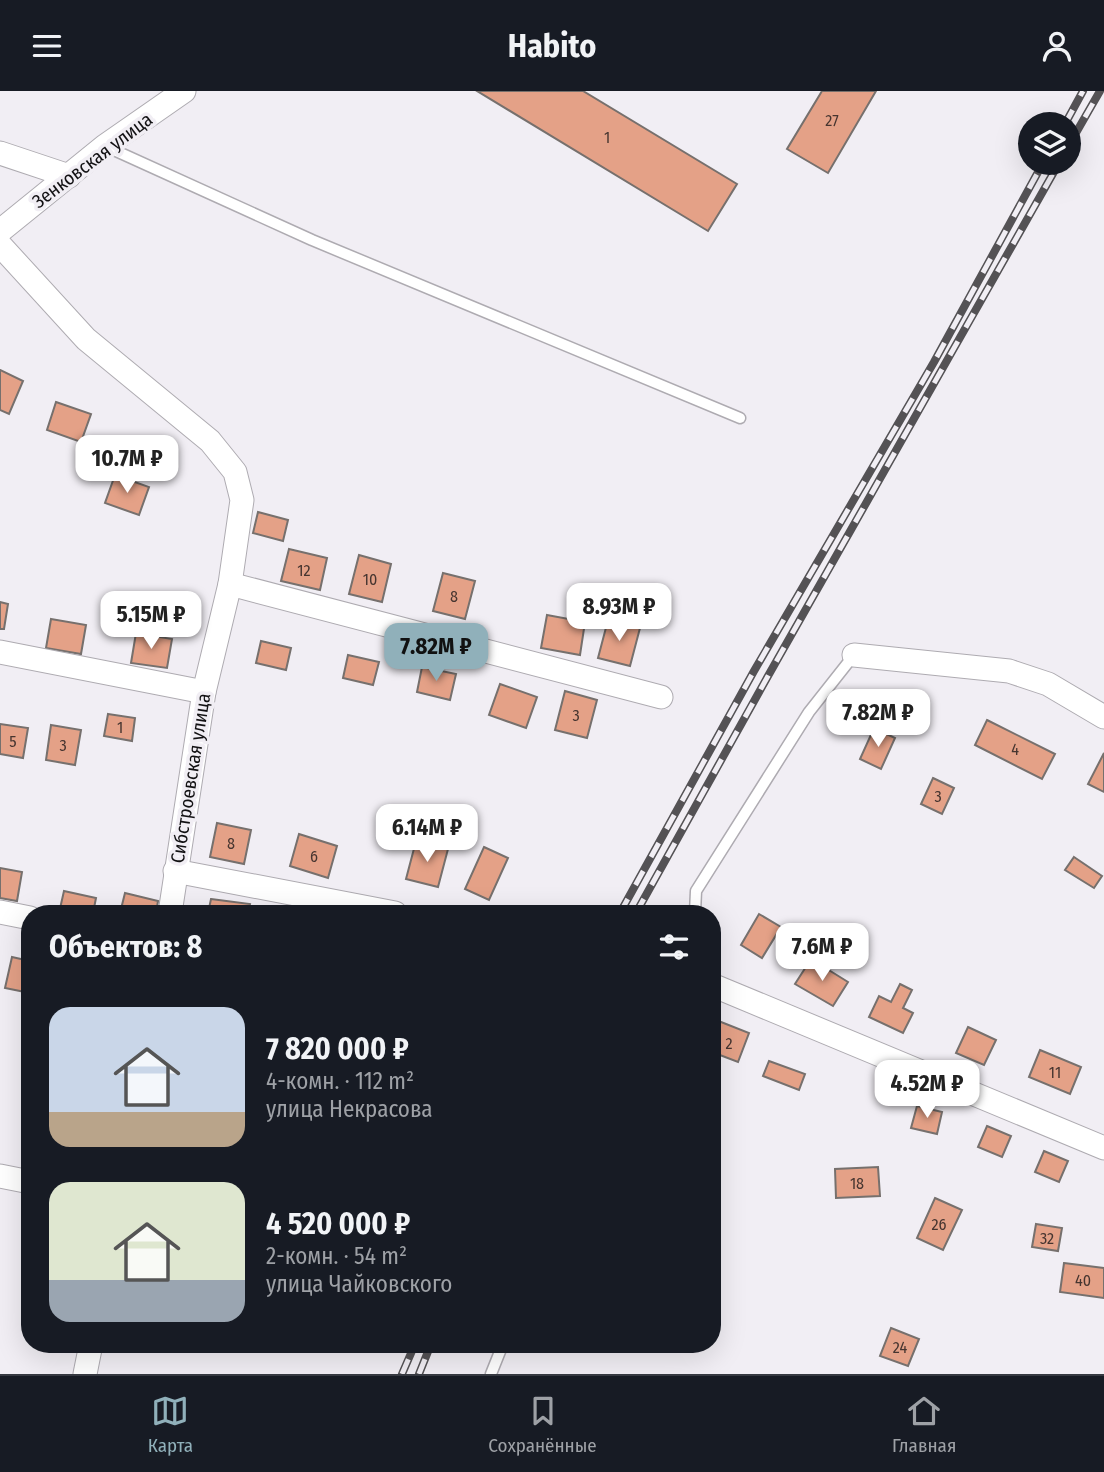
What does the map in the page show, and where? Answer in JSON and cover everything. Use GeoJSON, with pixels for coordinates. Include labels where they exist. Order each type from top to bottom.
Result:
{"type":"FeatureCollection","features":[{"type":"Feature","properties":{"kind":"street","name":"Зенковская улица"},"geometry":{"type":"LineString","coordinates":[[0,231],[105,146],[178,93]]}},
{"type":"Feature","properties":{"kind":"street"},"geometry":{"type":"LineString","coordinates":[[0,153],[69,176]]}},
{"type":"Feature","properties":{"kind":"street","name":"Сибстроевская улица"},"geometry":{"type":"LineString","coordinates":[[0,244],[86,339],[210,441],[235,472],[242,500],[230,584],[204,692],[171,905]]}},
{"type":"Feature","properties":{"kind":"street"},"geometry":{"type":"LineString","coordinates":[[230,584],[661,697]]}},
{"type":"Feature","properties":{"kind":"street"},"geometry":{"type":"LineString","coordinates":[[0,652],[204,692]]}},
{"type":"Feature","properties":{"kind":"street"},"geometry":{"type":"LineString","coordinates":[[854,655],[1009,671],[1048,684],[1104,717]]}},
{"type":"Feature","properties":{"kind":"street"},"geometry":{"type":"LineString","coordinates":[[175,870],[354,905]]}},
{"type":"Feature","properties":{"kind":"street"},"geometry":{"type":"LineString","coordinates":[[0,912],[21,916]]}},
{"type":"Feature","properties":{"kind":"street"},"geometry":{"type":"LineString","coordinates":[[721,989],[1104,1148]]}},
{"type":"Feature","properties":{"kind":"street"},"geometry":{"type":"LineString","coordinates":[[0,1176],[21,1180]]}},
{"type":"Feature","properties":{"kind":"street"},"geometry":{"type":"LineString","coordinates":[[85,1374],[89,1353]]}},
{"type":"Feature","properties":{"kind":"lane"},"geometry":{"type":"LineString","coordinates":[[105,146],[312,240],[740,418]]}},
{"type":"Feature","properties":{"kind":"lane"},"geometry":{"type":"LineString","coordinates":[[695,905],[696,891],[809,712],[854,655]]}},
{"type":"Feature","properties":{"kind":"lane"},"geometry":{"type":"LineString","coordinates":[[491,1374],[499,1353]]}},
{"type":"Feature","properties":{"kind":"building"},"geometry":{"type":"Polygon","coordinates":[[[477,91],[583,91],[737,184],[708,231],[477,91]]]}},
{"type":"Feature","properties":{"kind":"building"},"geometry":{"type":"Polygon","coordinates":[[[822,91],[876,91],[828,173],[787,149],[822,91]]]}},
{"type":"Feature","properties":{"kind":"building"},"geometry":{"type":"Polygon","coordinates":[[[0,370],[23,381],[9,414],[0,410],[0,370]]]}},
{"type":"Feature","properties":{"kind":"building"},"geometry":{"type":"Polygon","coordinates":[[[56,402],[91,414],[81,442],[47,430],[56,402]]]}},
{"type":"Feature","properties":{"kind":"building"},"geometry":{"type":"Polygon","coordinates":[[[115,475],[149,487],[139,515],[105,503],[115,475]]]}},
{"type":"Feature","properties":{"kind":"building"},"geometry":{"type":"Polygon","coordinates":[[[258,512],[288,520],[283,541],[253,533],[258,512]]]}},
{"type":"Feature","properties":{"kind":"building"},"geometry":{"type":"Polygon","coordinates":[[[289,549],[327,558],[320,590],[281,581],[289,549]]]}},
{"type":"Feature","properties":{"kind":"building"},"geometry":{"type":"Polygon","coordinates":[[[359,555],[391,564],[382,602],[349,594],[359,555]]]}},
{"type":"Feature","properties":{"kind":"building"},"geometry":{"type":"Polygon","coordinates":[[[443,573],[475,581],[465,619],[433,611],[443,573]]]}},
{"type":"Feature","properties":{"kind":"building"},"geometry":{"type":"Polygon","coordinates":[[[0,602],[8,604],[4,629],[0,629],[0,602]]]}},
{"type":"Feature","properties":{"kind":"building"},"geometry":{"type":"Polygon","coordinates":[[[547,615],[585,622],[580,655],[541,648],[547,615]]]}},
{"type":"Feature","properties":{"kind":"building"},"geometry":{"type":"Polygon","coordinates":[[[51,619],[86,625],[81,654],[46,648],[51,619]]]}},
{"type":"Feature","properties":{"kind":"building"},"geometry":{"type":"Polygon","coordinates":[[[608,620],[640,628],[630,666],[598,658],[608,620]]]}},
{"type":"Feature","properties":{"kind":"building"},"geometry":{"type":"Polygon","coordinates":[[[136,633],[172,639],[167,668],[131,663],[136,633]]]}},
{"type":"Feature","properties":{"kind":"building"},"geometry":{"type":"Polygon","coordinates":[[[261,641],[291,648],[286,670],[256,663],[261,641]]]}},
{"type":"Feature","properties":{"kind":"building"},"geometry":{"type":"Polygon","coordinates":[[[348,655],[379,662],[373,685],[343,678],[348,655]]]}},
{"type":"Feature","properties":{"kind":"building"},"geometry":{"type":"Polygon","coordinates":[[[422,667],[456,674],[450,700],[417,692],[422,667]]]}},
{"type":"Feature","properties":{"kind":"building"},"geometry":{"type":"Polygon","coordinates":[[[500,684],[537,697],[526,728],[489,715],[500,684]]]}},
{"type":"Feature","properties":{"kind":"building"},"geometry":{"type":"Polygon","coordinates":[[[565,691],[597,700],[587,738],[555,730],[565,691]]]}},
{"type":"Feature","properties":{"kind":"building"},"geometry":{"type":"Polygon","coordinates":[[[108,714],[135,718],[132,741],[104,736],[108,714]]]}},
{"type":"Feature","properties":{"kind":"building"},"geometry":{"type":"Polygon","coordinates":[[[987,720],[1055,754],[1042,779],[975,745],[987,720]]]}},
{"type":"Feature","properties":{"kind":"building"},"geometry":{"type":"Polygon","coordinates":[[[0,724],[28,728],[23,758],[0,754],[0,724]]]}},
{"type":"Feature","properties":{"kind":"building"},"geometry":{"type":"Polygon","coordinates":[[[51,725],[81,730],[75,765],[46,760],[51,725]]]}},
{"type":"Feature","properties":{"kind":"building"},"geometry":{"type":"Polygon","coordinates":[[[874,728],[895,738],[881,769],[860,759],[874,728]]]}},
{"type":"Feature","properties":{"kind":"building"},"geometry":{"type":"Polygon","coordinates":[[[1104,753],[1104,792],[1088,784],[1104,753]]]}},
{"type":"Feature","properties":{"kind":"building"},"geometry":{"type":"Polygon","coordinates":[[[933,778],[954,788],[942,814],[921,804],[933,778]]]}},
{"type":"Feature","properties":{"kind":"building"},"geometry":{"type":"Polygon","coordinates":[[[217,823],[251,830],[244,864],[210,857],[217,823]]]}},
{"type":"Feature","properties":{"kind":"building"},"geometry":{"type":"Polygon","coordinates":[[[299,834],[337,846],[328,878],[290,866],[299,834]]]}},
{"type":"Feature","properties":{"kind":"building"},"geometry":{"type":"Polygon","coordinates":[[[416,841],[448,849],[438,887],[406,879],[416,841]]]}},
{"type":"Feature","properties":{"kind":"building"},"geometry":{"type":"Polygon","coordinates":[[[484,847],[508,858],[489,900],[465,889],[484,847]]]}},
{"type":"Feature","properties":{"kind":"building"},"geometry":{"type":"Polygon","coordinates":[[[1074,857],[1102,876],[1094,888],[1065,870],[1074,857]]]}},
{"type":"Feature","properties":{"kind":"building"},"geometry":{"type":"Polygon","coordinates":[[[0,868],[22,872],[17,901],[0,898],[0,868]]]}},
{"type":"Feature","properties":{"kind":"building"},"geometry":{"type":"Polygon","coordinates":[[[64,891],[96,898],[95,905],[61,905],[64,891]]]}},
{"type":"Feature","properties":{"kind":"building"},"geometry":{"type":"Polygon","coordinates":[[[125,893],[158,901],[157,905],[122,905],[125,893]]]}},
{"type":"Feature","properties":{"kind":"building"},"geometry":{"type":"Polygon","coordinates":[[[211,899],[250,904],[250,905],[210,905],[211,899]]]}},
{"type":"Feature","properties":{"kind":"building"},"geometry":{"type":"Polygon","coordinates":[[[759,914],[781,927],[762,958],[741,945],[759,914]]]}},
{"type":"Feature","properties":{"kind":"building"},"geometry":{"type":"Polygon","coordinates":[[[12,957],[21,959],[21,991],[5,988],[12,957]]]}},
{"type":"Feature","properties":{"kind":"building"},"geometry":{"type":"Polygon","coordinates":[[[811,959],[848,982],[833,1006],[795,984],[811,959]]]}},
{"type":"Feature","properties":{"kind":"building"},"geometry":{"type":"Polygon","coordinates":[[[900,984],[912,990],[903,1008],[913,1013],[903,1033],[869,1017],[879,996],[891,1002],[900,984]]]}},
{"type":"Feature","properties":{"kind":"building"},"geometry":{"type":"Polygon","coordinates":[[[721,1022],[749,1033],[738,1062],[721,1055],[721,1022]]]}},
{"type":"Feature","properties":{"kind":"building"},"geometry":{"type":"Polygon","coordinates":[[[968,1027],[996,1040],[984,1065],[956,1053],[968,1027]]]}},
{"type":"Feature","properties":{"kind":"building"},"geometry":{"type":"Polygon","coordinates":[[[1040,1050],[1081,1067],[1070,1094],[1029,1077],[1040,1050]]]}},
{"type":"Feature","properties":{"kind":"building"},"geometry":{"type":"Polygon","coordinates":[[[769,1061],[805,1074],[799,1090],[763,1076],[769,1061]]]}},
{"type":"Feature","properties":{"kind":"building"},"geometry":{"type":"Polygon","coordinates":[[[917,1106],[942,1112],[937,1134],[911,1128],[917,1106]]]}},
{"type":"Feature","properties":{"kind":"building"},"geometry":{"type":"Polygon","coordinates":[[[987,1126],[1011,1136],[1002,1157],[978,1147],[987,1126]]]}},
{"type":"Feature","properties":{"kind":"building"},"geometry":{"type":"Polygon","coordinates":[[[1044,1151],[1068,1161],[1059,1182],[1035,1172],[1044,1151]]]}},
{"type":"Feature","properties":{"kind":"building"},"geometry":{"type":"Polygon","coordinates":[[[878,1167],[880,1196],[836,1198],[835,1169],[878,1167]]]}},
{"type":"Feature","properties":{"kind":"building"},"geometry":{"type":"Polygon","coordinates":[[[935,1198],[962,1210],[943,1250],[917,1238],[935,1198]]]}},
{"type":"Feature","properties":{"kind":"building"},"geometry":{"type":"Polygon","coordinates":[[[1036,1224],[1062,1228],[1058,1251],[1032,1247],[1036,1224]]]}},
{"type":"Feature","properties":{"kind":"building"},"geometry":{"type":"Polygon","coordinates":[[[1064,1263],[1104,1268],[1104,1298],[1060,1292],[1064,1263]]]}},
{"type":"Feature","properties":{"kind":"building"},"geometry":{"type":"Polygon","coordinates":[[[891,1328],[919,1339],[908,1366],[880,1356],[891,1328]]]}},
{"type":"Feature","properties":{"kind":"railway"},"geometry":{"type":"LineString","coordinates":[[1072,112],[1083,91]]}},
{"type":"Feature","properties":{"kind":"railway"},"geometry":{"type":"LineString","coordinates":[[1081,124],[1100,91]]}},
{"type":"Feature","properties":{"kind":"railway"},"geometry":{"type":"LineString","coordinates":[[624,905],[754,671],[934,362],[1036,175]]}},
{"type":"Feature","properties":{"kind":"railway"},"geometry":{"type":"LineString","coordinates":[[640,905],[1052,175]]}},
{"type":"Feature","properties":{"kind":"railway"},"geometry":{"type":"LineString","coordinates":[[402,1374],[411,1353]]}},
{"type":"Feature","properties":{"kind":"railway"},"geometry":{"type":"LineString","coordinates":[[419,1374],[427,1353]]}}]}
